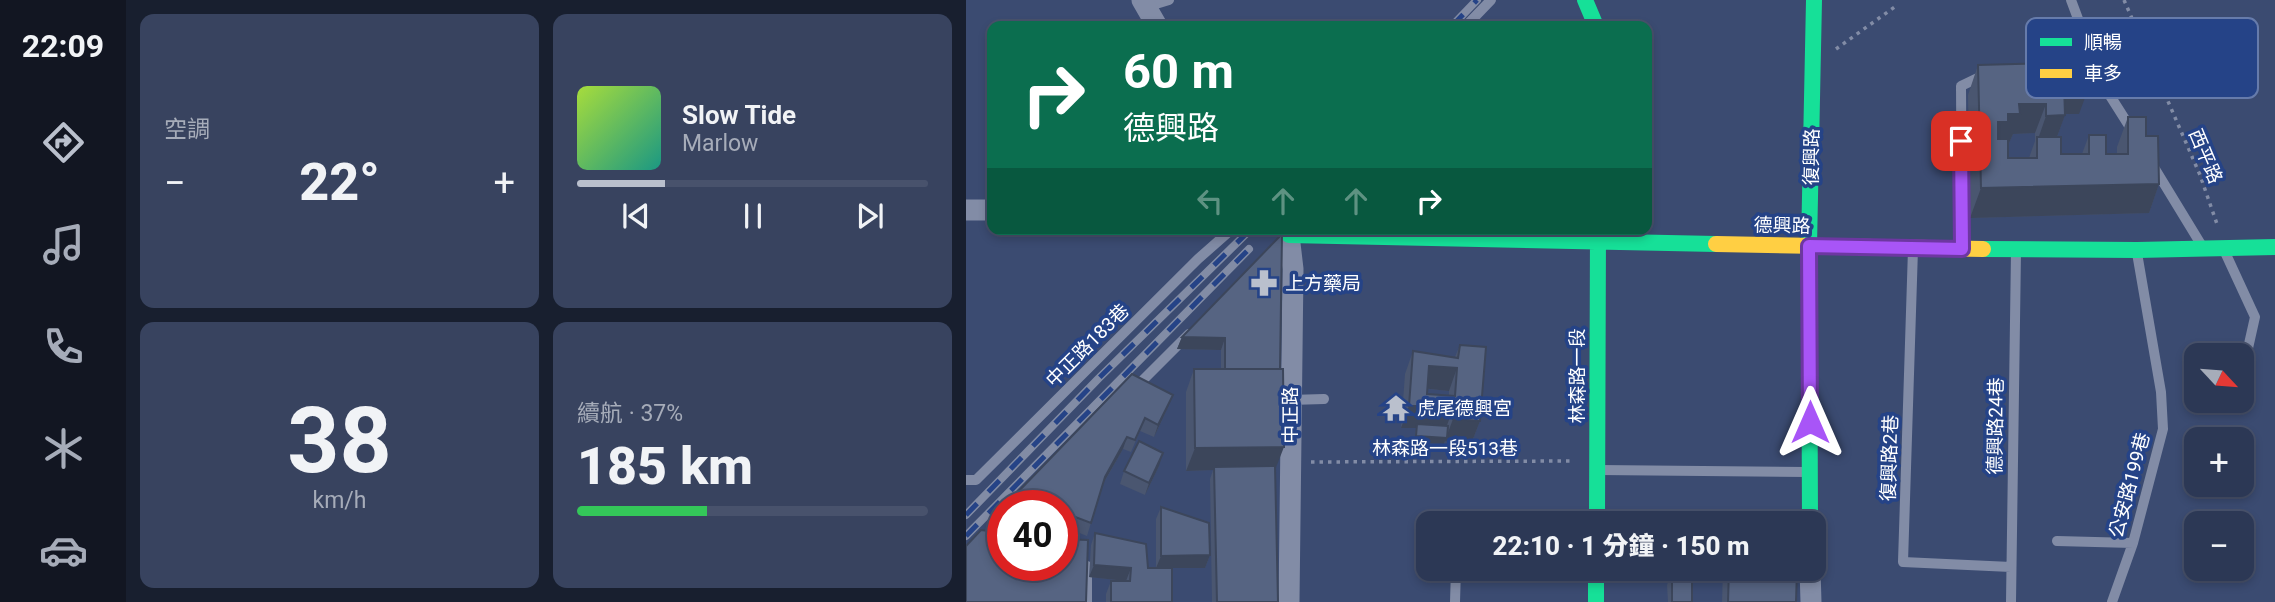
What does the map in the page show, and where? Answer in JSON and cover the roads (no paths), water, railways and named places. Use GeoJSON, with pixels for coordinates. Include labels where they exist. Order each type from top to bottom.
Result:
{"type":"FeatureCollection","features":[{"type":"Feature","properties":{"kind":"street"},"geometry":{"type":"LineString","coordinates":[[1585,0],[1594,21]]}},
{"type":"Feature","properties":{"kind":"street","name":"復興路"},"geometry":{"type":"LineString","coordinates":[[1810,511],[1809,246],[1814,0]]}},
{"type":"Feature","properties":{"kind":"street"},"geometry":{"type":"LineString","coordinates":[[1144,4],[1154,21]]}},
{"type":"Feature","properties":{"kind":"street"},"geometry":{"type":"LineString","coordinates":[[966,210],[987,210]]}},
{"type":"Feature","properties":{"kind":"street","name":"德興路"},"geometry":{"type":"LineString","coordinates":[[1285,236],[1597,235],[1809,246],[2016,250],[2275,247]]}},
{"type":"Feature","properties":{"kind":"street","name":"林森路一段"},"geometry":{"type":"LineString","coordinates":[[1597,235],[1597,511]]}},
{"type":"Feature","properties":{"kind":"street","name":"中正路"},"geometry":{"type":"LineString","coordinates":[[1285,236],[1293,269],[1289,602]]}},
{"type":"Feature","properties":{"kind":"street"},"geometry":{"type":"LineString","coordinates":[[1596,581],[1596,602]]}},
{"type":"Feature","properties":{"kind":"street"},"geometry":{"type":"LineString","coordinates":[[1810,581],[1811,602]]}},
{"type":"Feature","properties":{"kind":"lane"},"geometry":{"type":"LineString","coordinates":[[1144,4],[1169,0]]}},
{"type":"Feature","properties":{"kind":"lane"},"geometry":{"type":"LineString","coordinates":[[1470,21],[1491,0]]}},
{"type":"Feature","properties":{"kind":"lane"},"geometry":{"type":"LineString","coordinates":[[2071,0],[2077,18]]}},
{"type":"Feature","properties":{"kind":"lane"},"geometry":{"type":"LineString","coordinates":[[1962,249],[1961,86],[1991,71]]}},
{"type":"Feature","properties":{"kind":"lane"},"geometry":{"type":"LineString","coordinates":[[2112,98],[2143,147]]}},
{"type":"Feature","properties":{"kind":"lane"},"geometry":{"type":"LineString","coordinates":[[2149,159],[2203,248]]}},
{"type":"Feature","properties":{"kind":"lane","name":"中正路183巷"},"geometry":{"type":"LineString","coordinates":[[966,480],[976,480],[1225,235]]}},
{"type":"Feature","properties":{"kind":"lane","name":"復興路2巷"},"geometry":{"type":"LineString","coordinates":[[1913,248],[1903,562],[2011,567]]}},
{"type":"Feature","properties":{"kind":"lane"},"geometry":{"type":"LineString","coordinates":[[2223,248],[2255,317],[2249,343]]}},
{"type":"Feature","properties":{"kind":"lane","name":"德興路24巷"},"geometry":{"type":"LineString","coordinates":[[2011,602],[2016,250]]}},
{"type":"Feature","properties":{"kind":"lane","name":"公安路199巷"},"geometry":{"type":"LineString","coordinates":[[2112,602],[2133,543],[2162,429],[2161,393],[2137,250]]}},
{"type":"Feature","properties":{"kind":"lane"},"geometry":{"type":"LineString","coordinates":[[1124,400],[1201,322]]}},
{"type":"Feature","properties":{"kind":"lane"},"geometry":{"type":"LineString","coordinates":[[1290,400],[1324,399]]}},
{"type":"Feature","properties":{"kind":"lane"},"geometry":{"type":"LineString","coordinates":[[1598,470],[1810,472]]}},
{"type":"Feature","properties":{"kind":"lane"},"geometry":{"type":"LineString","coordinates":[[966,560],[987,538]]}},
{"type":"Feature","properties":{"kind":"lane"},"geometry":{"type":"LineString","coordinates":[[2057,541],[2133,543]]}},
{"type":"Feature","properties":{"kind":"lane"},"geometry":{"type":"LineString","coordinates":[[1087,566],[1087,602]]}},
{"type":"Feature","properties":{"kind":"lane"},"geometry":{"type":"LineString","coordinates":[[1455,602],[1456,581]]}},
{"type":"Feature","properties":{"kind":"railway"},"geometry":{"type":"LineString","coordinates":[[1457,21],[1477,0]]}},
{"type":"Feature","properties":{"kind":"railway"},"geometry":{"type":"LineString","coordinates":[[966,515],[1099,378],[1245,235]]}},
{"type":"Feature","properties":{"kind":"railway"},"geometry":{"type":"LineString","coordinates":[[966,536],[1249,249]]}},
{"type":"Feature","properties":{"kind":"place","name":"上方藥局"},"geometry":{"type":"Point","coordinates":[1264,283]}},
{"type":"Feature","properties":{"kind":"place","name":"虎尾德興宮"},"geometry":{"type":"Point","coordinates":[1396,408]}}]}
